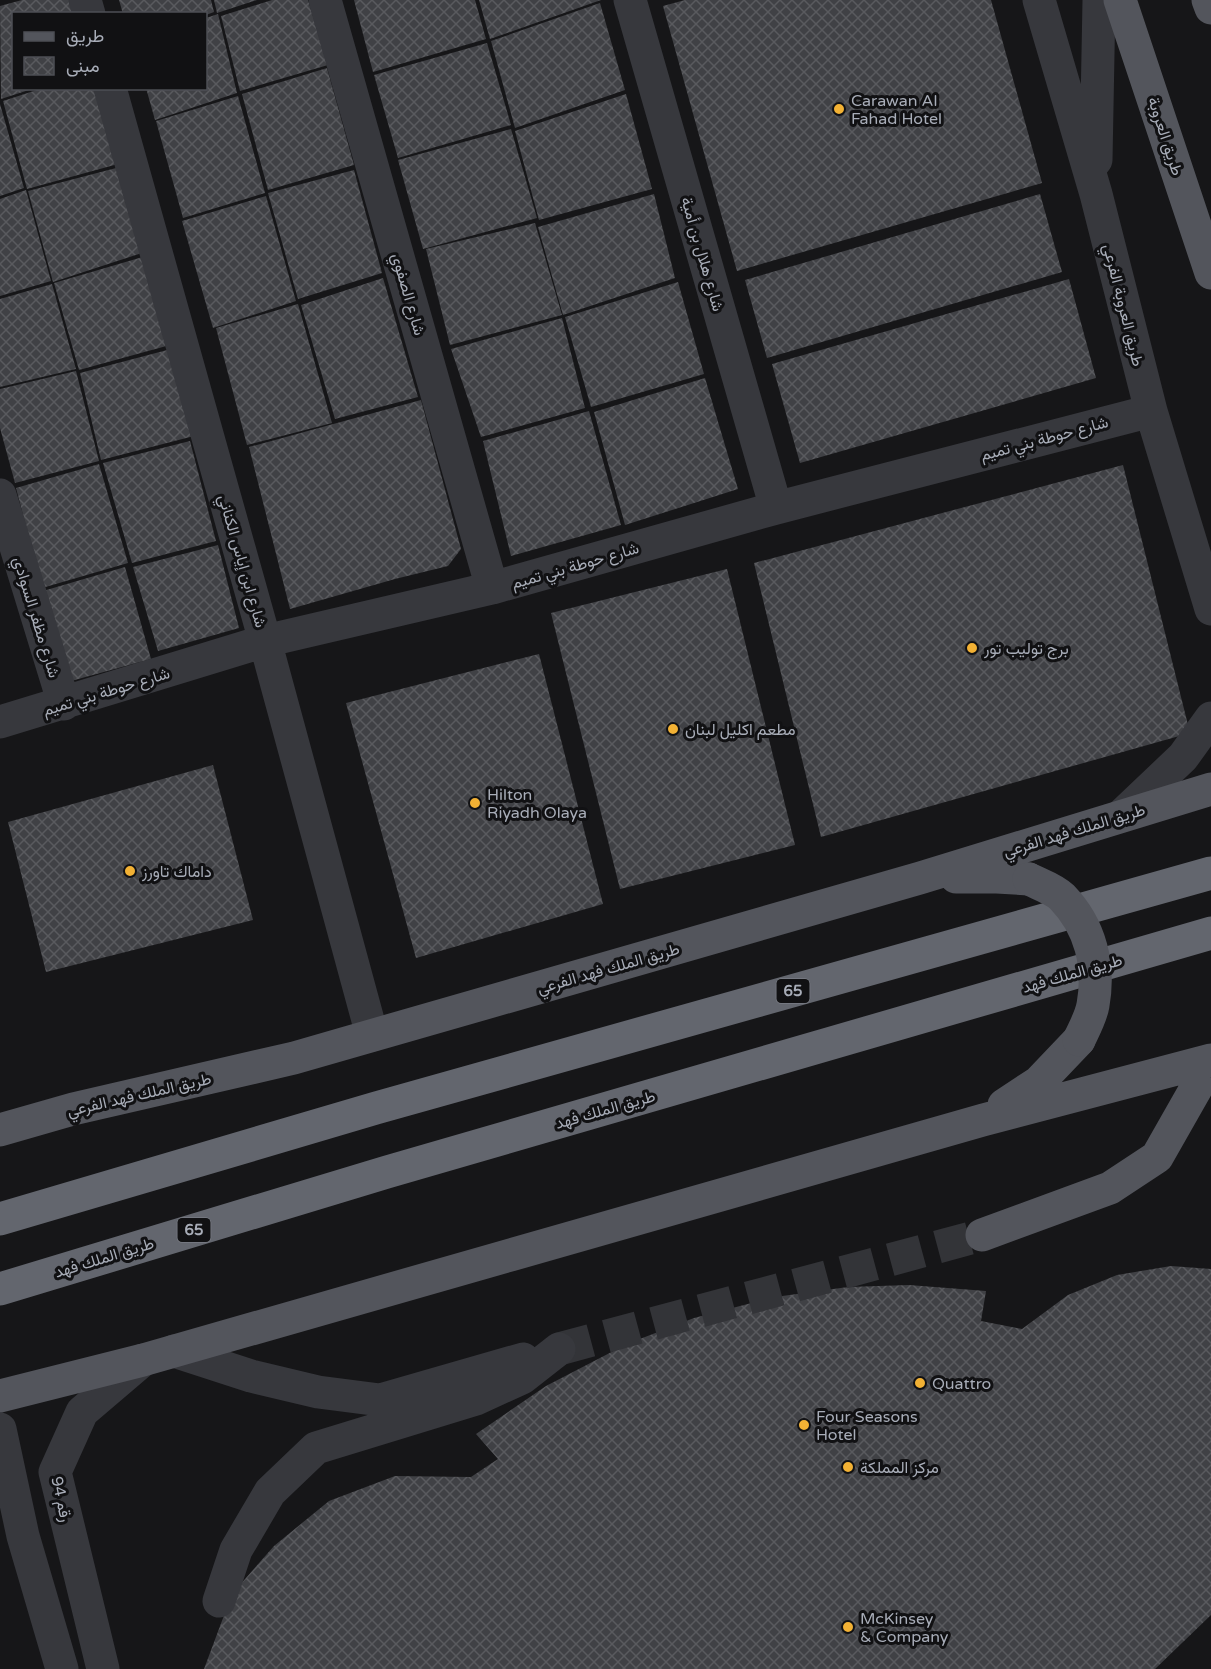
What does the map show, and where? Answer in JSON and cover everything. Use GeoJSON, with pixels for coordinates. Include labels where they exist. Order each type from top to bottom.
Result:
{"type":"FeatureCollection","features":[{"type":"Feature","properties":{"kind":"highway","name":"65"},"geometry":{"type":"LineString","coordinates":[[0,1220],[376,1108],[1211,873]]}},
{"type":"Feature","properties":{"kind":"highway","name":"طريق الملك فهد"},"geometry":{"type":"LineString","coordinates":[[0,1289],[387,1172],[1211,933]]}},
{"type":"Feature","properties":{"kind":"main road","name":"طريق العروبة"},"geometry":{"type":"LineString","coordinates":[[1120,0],[1211,273]]}},
{"type":"Feature","properties":{"kind":"main road"},"geometry":{"type":"LineString","coordinates":[[1208,0],[1211,8]]}},
{"type":"Feature","properties":{"kind":"main road","name":"طريق الملك فهد الفرعي"},"geometry":{"type":"LineString","coordinates":[[0,1130],[74,1109],[294,1058],[920,878],[1211,789]]}},
{"type":"Feature","properties":{"kind":"main road"},"geometry":{"type":"LineString","coordinates":[[920,878],[1029,879],[1060,896],[1079,920],[1091,943],[1096,974],[1093,1008],[1079,1040],[1039,1082],[983,1120]]}},
{"type":"Feature","properties":{"kind":"main road"},"geometry":{"type":"LineString","coordinates":[[0,1396],[143,1360],[983,1120],[1211,1061]]}},
{"type":"Feature","properties":{"kind":"main road"},"geometry":{"type":"LineString","coordinates":[[982,1235],[1110,1188],[1157,1157],[1211,1061]]}},
{"type":"Feature","properties":{"kind":"street","name":"شارع الصفوي"},"geometry":{"type":"LineString","coordinates":[[325,0],[492,588]]}},
{"type":"Feature","properties":{"kind":"street","name":"شارع هلال بن أمية"},"geometry":{"type":"LineString","coordinates":[[630,0],[776,508]]}},
{"type":"Feature","properties":{"kind":"street","name":"طريق العروبة الفرعي"},"geometry":{"type":"LineString","coordinates":[[1039,0],[1096,194],[1151,411],[1211,609]]}},
{"type":"Feature","properties":{"kind":"street"},"geometry":{"type":"LineString","coordinates":[[1096,194],[1099,0]]}},
{"type":"Feature","properties":{"kind":"street","name":"شارع ابن إياس الكناني"},"geometry":{"type":"LineString","coordinates":[[111,90],[265,641],[372,1035]]}},
{"type":"Feature","properties":{"kind":"street","name":"شارع حوطة بني تميم"},"geometry":{"type":"LineString","coordinates":[[0,722],[265,641],[492,588],[776,508],[1151,411]]}},
{"type":"Feature","properties":{"kind":"street","name":"شارع مظفر السوادي"},"geometry":{"type":"LineString","coordinates":[[0,495],[64,704]]}},
{"type":"Feature","properties":{"kind":"street"},"geometry":{"type":"LineString","coordinates":[[1122,815],[1183,757],[1211,718]]}},
{"type":"Feature","properties":{"kind":"street"},"geometry":{"type":"LineString","coordinates":[[174,1351],[251,1376],[296,1387],[380,1400],[559,1349],[522,1378],[476,1399],[316,1448],[270,1491],[236,1550],[219,1601]]}},
{"type":"Feature","properties":{"kind":"street","name":"رقم 94"},"geometry":{"type":"LineString","coordinates":[[103,1669],[55,1472],[82,1412],[143,1360]]}},
{"type":"Feature","properties":{"kind":"street"},"geometry":{"type":"LineString","coordinates":[[0,1429],[23,1536],[62,1669]]}},
{"type":"Feature","properties":{"kind":"street"},"geometry":{"type":"LineString","coordinates":[[23,1536],[49,1565],[80,1659],[93,1669]]}},
{"type":"Feature","properties":{"kind":"building"},"geometry":{"type":"Polygon","coordinates":[[[22,0],[70,0],[73,12],[12,12],[12,90],[29,90],[1,99],[0,6],[22,0]]]}},
{"type":"Feature","properties":{"kind":"building"},"geometry":{"type":"Polygon","coordinates":[[[119,0],[211,0],[214,12],[207,15],[207,12],[122,12],[119,0]]]}},
{"type":"Feature","properties":{"kind":"building"},"geometry":{"type":"Polygon","coordinates":[[[214,0],[257,0],[217,13],[214,0]]]}},
{"type":"Feature","properties":{"kind":"building"},"geometry":{"type":"Polygon","coordinates":[[[272,0],[308,0],[328,65],[240,91],[221,16],[272,0]]]}},
{"type":"Feature","properties":{"kind":"building"},"geometry":{"type":"Polygon","coordinates":[[[354,0],[475,0],[486,39],[373,72],[354,0]]]}},
{"type":"Feature","properties":{"kind":"building"},"geometry":{"type":"Polygon","coordinates":[[[479,0],[601,0],[490,39],[479,0]]]}},
{"type":"Feature","properties":{"kind":"building"},"geometry":{"type":"Polygon","coordinates":[[[685,0],[991,0],[1042,183],[737,271],[663,6],[685,0]]]}},
{"type":"Feature","properties":{"kind":"building"},"geometry":{"type":"Polygon","coordinates":[[[600,3],[625,90],[515,128],[491,41],[600,3]]]}},
{"type":"Feature","properties":{"kind":"building"},"geometry":{"type":"Polygon","coordinates":[[[218,14],[237,93],[155,120],[147,90],[207,90],[207,18],[218,14]]]}},
{"type":"Feature","properties":{"kind":"building"},"geometry":{"type":"Polygon","coordinates":[[[487,43],[511,125],[398,158],[374,75],[487,43]]]}},
{"type":"Feature","properties":{"kind":"building"},"geometry":{"type":"Polygon","coordinates":[[[327,68],[354,165],[268,190],[242,94],[327,68]]]}},
{"type":"Feature","properties":{"kind":"building"},"geometry":{"type":"Polygon","coordinates":[[[37,90],[97,90],[118,164],[27,189],[3,101],[37,90]]]}},
{"type":"Feature","properties":{"kind":"building"},"geometry":{"type":"Polygon","coordinates":[[[626,94],[652,189],[539,220],[515,131],[626,94]]]}},
{"type":"Feature","properties":{"kind":"building"},"geometry":{"type":"Polygon","coordinates":[[[238,96],[265,193],[183,218],[156,121],[238,96]]]}},
{"type":"Feature","properties":{"kind":"building"},"geometry":{"type":"Polygon","coordinates":[[[0,104],[24,188],[0,196],[0,104]]]}},
{"type":"Feature","properties":{"kind":"building"},"geometry":{"type":"Polygon","coordinates":[[[511,129],[537,218],[423,249],[398,160],[511,129]]]}},
{"type":"Feature","properties":{"kind":"building"},"geometry":{"type":"Polygon","coordinates":[[[120,167],[145,252],[53,282],[28,191],[120,167]]]}},
{"type":"Feature","properties":{"kind":"building"},"geometry":{"type":"Polygon","coordinates":[[[354,170],[382,273],[298,299],[268,193],[354,170]]]}},
{"type":"Feature","properties":{"kind":"building"},"geometry":{"type":"Polygon","coordinates":[[[26,190],[51,281],[0,296],[0,199],[26,190]]]}},
{"type":"Feature","properties":{"kind":"building"},"geometry":{"type":"Polygon","coordinates":[[[654,194],[675,278],[563,315],[538,227],[654,194]]]}},
{"type":"Feature","properties":{"kind":"building"},"geometry":{"type":"Polygon","coordinates":[[[1040,194],[1062,272],[767,358],[745,280],[1040,194]]]}},
{"type":"Feature","properties":{"kind":"building"},"geometry":{"type":"Polygon","coordinates":[[[266,196],[296,301],[213,328],[182,221],[266,196]]]}},
{"type":"Feature","properties":{"kind":"building"},"geometry":{"type":"Polygon","coordinates":[[[535,223],[562,315],[450,345],[426,249],[535,223]]]}},
{"type":"Feature","properties":{"kind":"building"},"geometry":{"type":"Polygon","coordinates":[[[146,256],[170,345],[79,370],[54,283],[146,256]]]}},
{"type":"Feature","properties":{"kind":"building"},"geometry":{"type":"Polygon","coordinates":[[[383,278],[418,397],[335,419],[301,305],[383,278]]]}},
{"type":"Feature","properties":{"kind":"building"},"geometry":{"type":"Polygon","coordinates":[[[1069,279],[1096,378],[800,463],[772,364],[1069,279]]]}},
{"type":"Feature","properties":{"kind":"building"},"geometry":{"type":"Polygon","coordinates":[[[678,282],[704,374],[591,407],[565,317],[678,282]]]}},
{"type":"Feature","properties":{"kind":"building"},"geometry":{"type":"Polygon","coordinates":[[[52,284],[76,369],[0,387],[0,299],[52,284]]]}},
{"type":"Feature","properties":{"kind":"building"},"geometry":{"type":"Polygon","coordinates":[[[298,304],[332,423],[247,445],[216,328],[298,304]]]}},
{"type":"Feature","properties":{"kind":"building"},"geometry":{"type":"Polygon","coordinates":[[[562,318],[585,408],[481,437],[451,349],[562,318]]]}},
{"type":"Feature","properties":{"kind":"building"},"geometry":{"type":"Polygon","coordinates":[[[171,349],[194,436],[101,460],[80,373],[171,349]]]}},
{"type":"Feature","properties":{"kind":"building"},"geometry":{"type":"Polygon","coordinates":[[[76,371],[99,461],[15,483],[0,428],[0,389],[76,371]]]}},
{"type":"Feature","properties":{"kind":"building"},"geometry":{"type":"Polygon","coordinates":[[[705,378],[738,489],[625,525],[594,412],[705,378]]]}},
{"type":"Feature","properties":{"kind":"building"},"geometry":{"type":"Polygon","coordinates":[[[421,400],[461,549],[448,566],[290,609],[249,447],[421,400]]]}},
{"type":"Feature","properties":{"kind":"building"},"geometry":{"type":"Polygon","coordinates":[[[589,411],[621,525],[511,556],[483,441],[589,411]]]}},
{"type":"Feature","properties":{"kind":"building"},"geometry":{"type":"Polygon","coordinates":[[[190,441],[216,541],[132,563],[103,463],[190,441]]]}},
{"type":"Feature","properties":{"kind":"building"},"geometry":{"type":"Polygon","coordinates":[[[99,464],[128,563],[42,588],[16,488],[99,464]]]}},
{"type":"Feature","properties":{"kind":"building","name":"برج توليب تور"},"geometry":{"type":"Polygon","coordinates":[[[1123,465],[1190,733],[821,837],[754,563],[1123,465]]]}},
{"type":"Feature","properties":{"kind":"building"},"geometry":{"type":"Polygon","coordinates":[[[218,545],[239,628],[158,651],[133,567],[218,545]]]}},
{"type":"Feature","properties":{"kind":"building"},"geometry":{"type":"Polygon","coordinates":[[[125,567],[151,659],[71,681],[43,591],[125,567]]]}},
{"type":"Feature","properties":{"kind":"building","name":"مطعم اكليل لبنان"},"geometry":{"type":"Polygon","coordinates":[[[727,569],[795,845],[620,889],[551,613],[727,569]]]}},
{"type":"Feature","properties":{"kind":"building","name":"Hilton Riyadh Olaya"},"geometry":{"type":"Polygon","coordinates":[[[539,654],[603,904],[416,958],[346,703],[539,654]]]}},
{"type":"Feature","properties":{"kind":"building","name":"داماك تاورز"},"geometry":{"type":"Polygon","coordinates":[[[213,765],[253,920],[46,972],[8,822],[213,765]]]}},
{"type":"Feature","properties":{"kind":"building","name":"مركز المملكة"},"geometry":{"type":"Polygon","coordinates":[[[1171,1266],[1211,1269],[1211,1615],[1155,1669],[204,1669],[232,1594],[274,1546],[329,1501],[395,1476],[471,1477],[498,1459],[476,1434],[546,1386],[627,1344],[694,1318],[775,1297],[848,1287],[909,1285],[986,1291],[981,1321],[1022,1329],[1068,1295],[1117,1275],[1171,1266]]]}},
{"type":"Feature","properties":{"kind":"tunnel"},"geometry":{"type":"LineString","coordinates":[[559,1349],[982,1235]]}},
{"type":"Feature","properties":{"kind":"place","name":"Carawan Al Fahad Hotel"},"geometry":{"type":"Point","coordinates":[839,109]}},
{"type":"Feature","properties":{"kind":"place","name":"برج توليب تور"},"geometry":{"type":"Point","coordinates":[972,648]}},
{"type":"Feature","properties":{"kind":"place","name":"مطعم اكليل لبنان"},"geometry":{"type":"Point","coordinates":[673,729]}},
{"type":"Feature","properties":{"kind":"place","name":"Hilton Riyadh Olaya"},"geometry":{"type":"Point","coordinates":[475,803]}},
{"type":"Feature","properties":{"kind":"place","name":"داماك تاورز"},"geometry":{"type":"Point","coordinates":[130,871]}},
{"type":"Feature","properties":{"kind":"place","name":"Quattro"},"geometry":{"type":"Point","coordinates":[920,1383]}},
{"type":"Feature","properties":{"kind":"place","name":"Four Seasons Hotel"},"geometry":{"type":"Point","coordinates":[804,1425]}},
{"type":"Feature","properties":{"kind":"place","name":"مركز المملكة"},"geometry":{"type":"Point","coordinates":[848,1467]}},
{"type":"Feature","properties":{"kind":"place","name":"McKinsey & Company"},"geometry":{"type":"Point","coordinates":[848,1627]}}]}
